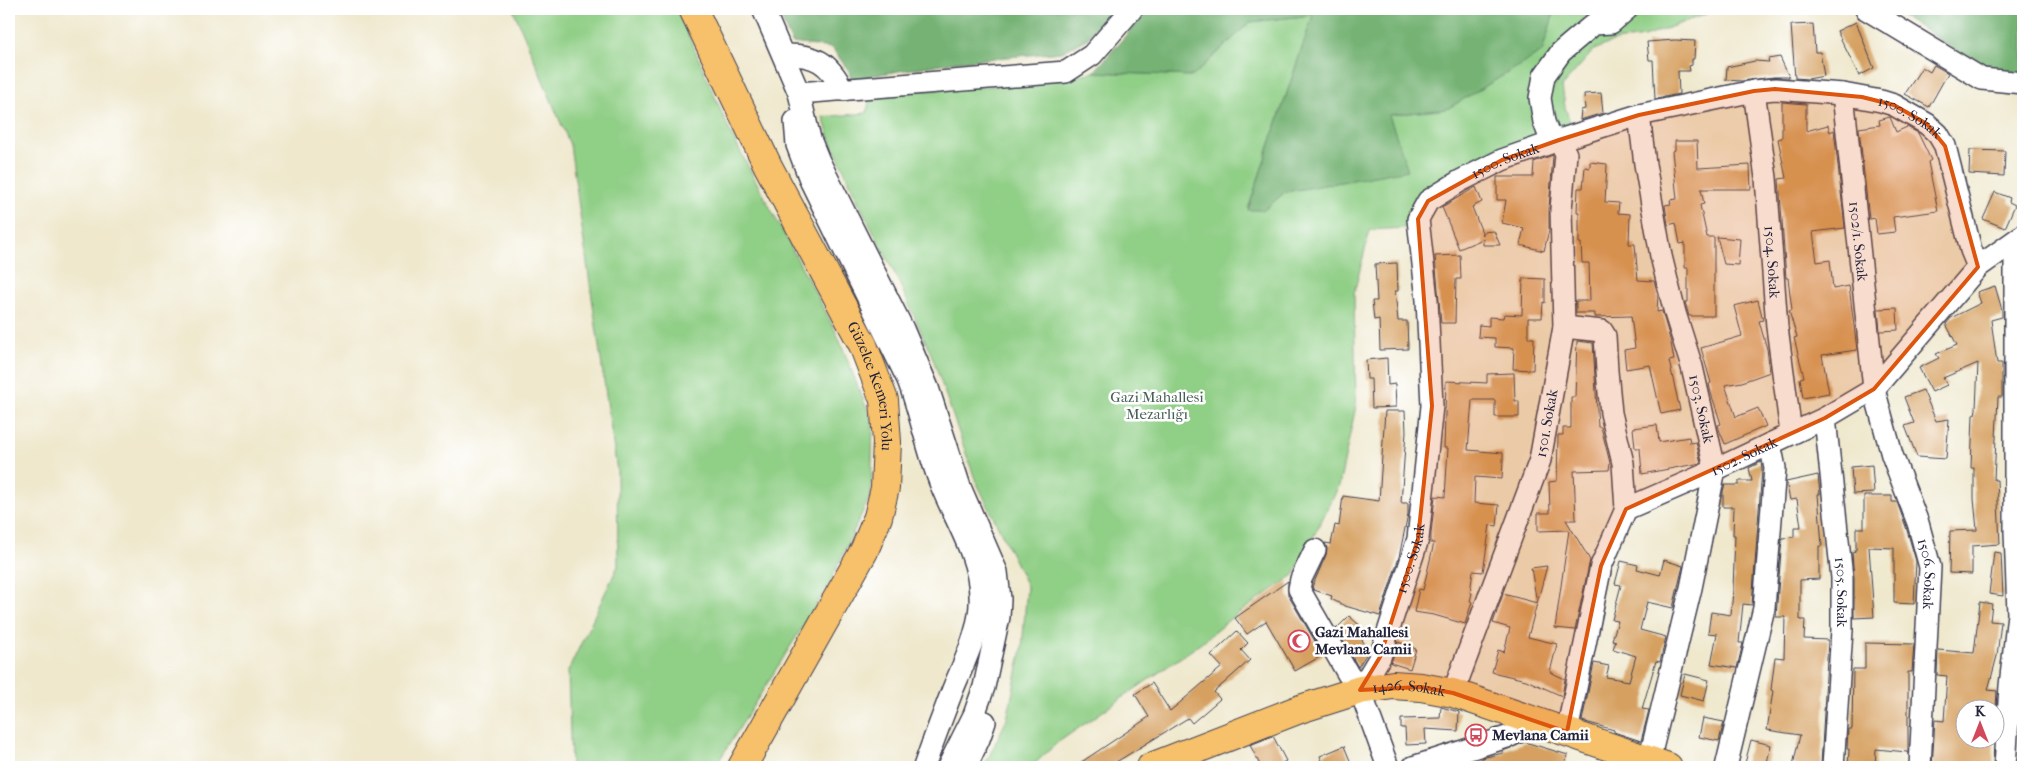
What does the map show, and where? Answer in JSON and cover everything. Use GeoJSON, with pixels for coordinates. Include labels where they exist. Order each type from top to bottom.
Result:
{"type":"FeatureCollection","features":[{"type":"Feature","properties":{"kind":"main road","name":"Güzelce Kemeri Yolu"},"geometry":{"type":"LineString","coordinates":[[693,9],[768,166],[863,345],[884,400],[887,442],[885,488],[878,517],[864,552],[742,767]]}},
{"type":"Feature","properties":{"kind":"main road","name":"1426. Sokak"},"geometry":{"type":"LineString","coordinates":[[1160,765],[1300,709],[1360,690],[1394,685],[1421,687],[1453,694],[1658,764]]}},
{"type":"Feature","properties":{"kind":"street"},"geometry":{"type":"LineString","coordinates":[[763,9],[799,93],[810,139],[819,161],[902,329],[928,388],[960,487],[997,572],[1000,599],[1001,646],[1005,660],[980,739],[966,767]]}},
{"type":"Feature","properties":{"kind":"street"},"geometry":{"type":"LineString","coordinates":[[799,93],[1066,72],[1092,55],[1132,9]]}},
{"type":"Feature","properties":{"kind":"street"},"geometry":{"type":"LineString","coordinates":[[1559,140],[1549,135],[1544,122],[1540,98],[1544,76],[1561,52],[1592,16],[1611,23],[1627,9]]}},
{"type":"Feature","properties":{"kind":"street"},"geometry":{"type":"LineString","coordinates":[[1866,9],[1982,79],[2023,83]]}},
{"type":"Feature","properties":{"kind":"street"},"geometry":{"type":"LineString","coordinates":[[784,55],[814,58],[828,67],[843,90]]}},
{"type":"Feature","properties":{"kind":"street","name":"1500. Sokak"},"geometry":{"type":"LineString","coordinates":[[1360,690],[1380,657],[1418,538],[1432,406],[1426,300],[1418,219],[1428,200],[1502,160],[1639,115],[1754,91],[1774,89],[1844,94],[1894,105],[1927,124],[1938,134],[1945,146],[1971,250],[1978,267]]}},
{"type":"Feature","properties":{"kind":"street","name":"1504. Sokak"},"geometry":{"type":"LineString","coordinates":[[1754,91],[1766,178],[1777,327],[1792,434]]}},
{"type":"Feature","properties":{"kind":"street"},"geometry":{"type":"LineString","coordinates":[[799,93],[794,123],[797,145],[810,182],[908,380],[918,407],[940,484],[974,561],[980,596],[979,614],[967,654],[924,767]]}},
{"type":"Feature","properties":{"kind":"street","name":"1502/1. Sokak"},"geometry":{"type":"LineString","coordinates":[[1844,94],[1874,388]]}},
{"type":"Feature","properties":{"kind":"street","name":"1503. Sokak"},"geometry":{"type":"LineString","coordinates":[[1639,115],[1645,164],[1661,256],[1692,367],[1715,469],[1658,764]]}},
{"type":"Feature","properties":{"kind":"street","name":"1501. Sokak"},"geometry":{"type":"LineString","coordinates":[[1453,694],[1540,460],[1564,326],[1561,209],[1566,154],[1559,140]]}},
{"type":"Feature","properties":{"kind":"street"},"geometry":{"type":"LineString","coordinates":[[2005,767],[2017,687],[2020,575],[2014,531],[2019,239]]}},
{"type":"Feature","properties":{"kind":"street","name":"1502. Sokak"},"geometry":{"type":"LineString","coordinates":[[1626,509],[1825,418],[1874,388],[1978,267],[2019,239]]}},
{"type":"Feature","properties":{"kind":"street"},"geometry":{"type":"LineString","coordinates":[[1564,326],[1602,331],[1605,336],[1610,404],[1623,463],[1626,509],[1601,566],[1567,732]]}},
{"type":"Feature","properties":{"kind":"street","name":"1506. Sokak"},"geometry":{"type":"LineString","coordinates":[[1874,388],[1892,455],[1918,523],[1930,567],[1920,767]]}},
{"type":"Feature","properties":{"kind":"street","name":"1505. Sokak"},"geometry":{"type":"LineString","coordinates":[[1825,418],[1842,578],[1842,630],[1833,767]]}},
{"type":"Feature","properties":{"kind":"street"},"geometry":{"type":"LineString","coordinates":[[1726,767],[1764,608],[1774,468],[1770,444]]}},
{"type":"Feature","properties":{"kind":"street"},"geometry":{"type":"LineString","coordinates":[[1315,550],[1301,579],[1299,589],[1348,674],[1360,690],[1388,767]]}},
{"type":"Feature","properties":{"kind":"street"},"geometry":{"type":"LineString","coordinates":[[967,654],[1001,646]]}},
{"type":"Feature","properties":{"kind":"street"},"geometry":{"type":"LineString","coordinates":[[948,767],[974,715],[1001,646]]}},
{"type":"Feature","properties":{"kind":"street"},"geometry":{"type":"LineString","coordinates":[[1413,767],[1510,736],[1535,723]]}},
{"type":"Feature","properties":{"kind":"highlighted area"},"geometry":{"type":"Polygon","coordinates":[[[1775,89],[1862,97],[1894,105],[1927,124],[1945,146],[1978,267],[1874,389],[1825,418],[1626,509],[1601,566],[1567,732],[1453,693],[1421,687],[1360,690],[1380,657],[1418,539],[1432,406],[1418,219],[1428,201],[1502,160],[1639,115],[1754,91],[1775,89]]]}},
{"type":"Feature","properties":{"kind":"green space"},"geometry":{"type":"Polygon","coordinates":[[[513,9],[677,9],[731,134],[837,334],[873,424],[871,494],[828,586],[715,767],[571,767],[568,671],[618,566],[617,471],[570,145],[513,9]]]}},
{"type":"Feature","properties":{"kind":"green space"},"geometry":{"type":"Polygon","coordinates":[[[777,9],[1111,9],[1088,38],[1062,52],[953,62],[851,79],[849,71],[832,48],[792,43],[777,9]]]}},
{"type":"Feature","properties":{"kind":"green space"},"geometry":{"type":"Polygon","coordinates":[[[1149,9],[1555,9],[1542,52],[1447,109],[1389,115],[1408,170],[1285,192],[1264,210],[1248,210],[1313,15],[1250,22],[1193,76],[1094,72],[1149,9]]]}},
{"type":"Feature","properties":{"kind":"green space","name":"Gazi Mahallesi Mezarlığı"},"geometry":{"type":"Polygon","coordinates":[[[1555,9],[1710,9],[1711,12],[1644,37],[1615,41],[1594,50],[1562,86],[1565,107],[1572,128],[1437,184],[1423,188],[1415,197],[1404,228],[1370,230],[1354,293],[1356,406],[1339,486],[1294,575],[1230,619],[1200,644],[1057,743],[1031,767],[984,767],[1007,719],[1022,649],[1027,586],[975,479],[932,356],[897,278],[858,201],[830,139],[823,117],[867,113],[870,94],[1038,83],[1094,72],[1193,76],[1250,22],[1313,15],[1248,209],[1264,210],[1285,192],[1407,170],[1389,115],[1447,109],[1542,52],[1555,9]]]}},
{"type":"Feature","properties":{"kind":"green space"},"geometry":{"type":"Polygon","coordinates":[[[1891,9],[2023,9],[2023,75],[2014,78],[1970,59],[1891,9]]]}},
{"type":"Feature","properties":{"kind":"building"},"geometry":{"type":"Polygon","coordinates":[[[1856,22],[1874,68],[1859,76],[1837,31],[1856,22]]]}},
{"type":"Feature","properties":{"kind":"building"},"geometry":{"type":"Polygon","coordinates":[[[1813,24],[1815,52],[1820,52],[1824,76],[1808,79],[1795,78],[1791,25],[1813,24]]]}},
{"type":"Feature","properties":{"kind":"building"},"geometry":{"type":"Polygon","coordinates":[[[1695,41],[1694,59],[1692,59],[1692,65],[1689,66],[1690,71],[1678,71],[1679,94],[1655,99],[1653,60],[1649,60],[1647,42],[1695,41]]]}},
{"type":"Feature","properties":{"kind":"building"},"geometry":{"type":"Polygon","coordinates":[[[1780,57],[1789,77],[1742,81],[1726,80],[1727,67],[1755,61],[1769,62],[1768,59],[1780,57]]]}},
{"type":"Feature","properties":{"kind":"building"},"geometry":{"type":"Polygon","coordinates":[[[1934,65],[1948,73],[1929,107],[1905,94],[1922,67],[1930,72],[1934,65]]]}},
{"type":"Feature","properties":{"kind":"building"},"geometry":{"type":"Polygon","coordinates":[[[1601,93],[1603,113],[1580,120],[1581,110],[1585,109],[1584,94],[1601,93]]]}},
{"type":"Feature","properties":{"kind":"building"},"geometry":{"type":"Polygon","coordinates":[[[1782,102],[1806,104],[1806,131],[1828,125],[1830,132],[1834,130],[1845,228],[1813,232],[1817,262],[1830,260],[1833,289],[1849,286],[1857,350],[1822,355],[1829,393],[1803,398],[1800,378],[1804,377],[1794,338],[1797,337],[1789,311],[1792,310],[1788,278],[1786,278],[1779,179],[1786,178],[1778,139],[1782,138],[1782,102]]]}},
{"type":"Feature","properties":{"kind":"building"},"geometry":{"type":"Polygon","coordinates":[[[1890,117],[1896,132],[1907,127],[1918,133],[1931,160],[1928,162],[1938,211],[1893,217],[1895,232],[1877,234],[1875,218],[1869,219],[1859,128],[1880,125],[1879,120],[1890,117]]]}},
{"type":"Feature","properties":{"kind":"building"},"geometry":{"type":"Polygon","coordinates":[[[1675,141],[1697,141],[1698,168],[1750,165],[1751,189],[1701,189],[1704,204],[1700,205],[1707,237],[1714,237],[1714,316],[1689,316],[1685,302],[1688,302],[1688,268],[1685,268],[1685,243],[1680,244],[1676,223],[1668,225],[1665,205],[1671,204],[1670,200],[1677,199],[1672,151],[1675,150],[1675,141]]]}},
{"type":"Feature","properties":{"kind":"building"},"geometry":{"type":"Polygon","coordinates":[[[1970,150],[2005,151],[2004,176],[1969,174],[1970,150]]]}},
{"type":"Feature","properties":{"kind":"building"},"geometry":{"type":"Polygon","coordinates":[[[1553,155],[1549,230],[1544,251],[1520,245],[1524,228],[1502,223],[1506,200],[1497,200],[1497,177],[1533,177],[1534,162],[1553,155]]]}},
{"type":"Feature","properties":{"kind":"building"},"geometry":{"type":"Polygon","coordinates":[[[1590,162],[1607,164],[1605,202],[1619,203],[1618,213],[1630,214],[1629,244],[1635,244],[1638,280],[1654,281],[1658,294],[1657,312],[1662,311],[1671,343],[1674,360],[1669,361],[1680,410],[1661,414],[1650,365],[1626,369],[1624,350],[1635,348],[1631,316],[1595,317],[1595,313],[1576,313],[1576,301],[1590,301],[1589,263],[1582,263],[1581,243],[1579,243],[1579,212],[1577,212],[1578,188],[1583,188],[1585,167],[1590,168],[1590,162]]]}},
{"type":"Feature","properties":{"kind":"building"},"geometry":{"type":"Polygon","coordinates":[[[1476,187],[1482,202],[1472,207],[1483,235],[1483,232],[1494,231],[1500,245],[1483,245],[1483,239],[1459,249],[1442,207],[1476,187]]]}},
{"type":"Feature","properties":{"kind":"building"},"geometry":{"type":"Polygon","coordinates":[[[1995,192],[2010,198],[2009,202],[2015,205],[2005,228],[1983,219],[1995,192]]]}},
{"type":"Feature","properties":{"kind":"building"},"geometry":{"type":"Polygon","coordinates":[[[1717,237],[1740,239],[1738,265],[1724,264],[1717,237]]]}},
{"type":"Feature","properties":{"kind":"building"},"geometry":{"type":"Polygon","coordinates":[[[1460,255],[1461,279],[1456,279],[1455,323],[1441,323],[1435,256],[1460,255]]]}},
{"type":"Feature","properties":{"kind":"building"},"geometry":{"type":"Polygon","coordinates":[[[1397,263],[1398,291],[1395,291],[1398,321],[1407,321],[1408,349],[1380,350],[1379,319],[1374,320],[1372,301],[1377,301],[1375,264],[1397,263]]]}},
{"type":"Feature","properties":{"kind":"building"},"geometry":{"type":"Polygon","coordinates":[[[1523,278],[1545,279],[1545,303],[1543,302],[1542,318],[1528,318],[1528,338],[1534,338],[1533,370],[1513,369],[1514,348],[1495,347],[1495,338],[1478,337],[1479,325],[1489,326],[1489,317],[1503,318],[1504,314],[1522,315],[1523,278]]]}},
{"type":"Feature","properties":{"kind":"building"},"geometry":{"type":"Polygon","coordinates":[[[1995,286],[2002,310],[2002,317],[1991,320],[1997,363],[2002,363],[2002,397],[1998,397],[1994,480],[1997,480],[2000,544],[1972,546],[1972,574],[1949,573],[1950,531],[1977,530],[1974,468],[1971,468],[1973,415],[1976,409],[1978,363],[1943,378],[1947,385],[1932,392],[1919,368],[1939,358],[1936,354],[1957,345],[1946,324],[1951,318],[1981,303],[1977,292],[1995,286]]]}},
{"type":"Feature","properties":{"kind":"building"},"geometry":{"type":"Polygon","coordinates":[[[1758,300],[1763,320],[1759,321],[1767,349],[1770,372],[1742,382],[1725,385],[1736,417],[1758,408],[1766,426],[1725,444],[1718,425],[1721,424],[1711,393],[1709,384],[1711,383],[1701,348],[1742,336],[1734,306],[1758,300]]]}},
{"type":"Feature","properties":{"kind":"building"},"geometry":{"type":"Polygon","coordinates":[[[1897,308],[1898,330],[1880,331],[1878,309],[1897,308]]]}},
{"type":"Feature","properties":{"kind":"building"},"geometry":{"type":"Polygon","coordinates":[[[1577,341],[1593,343],[1598,427],[1601,427],[1610,463],[1609,470],[1574,471],[1576,520],[1566,520],[1590,560],[1575,630],[1555,628],[1569,530],[1538,531],[1538,513],[1550,513],[1549,482],[1557,481],[1558,435],[1563,435],[1563,428],[1571,428],[1571,397],[1575,397],[1577,341]]]}},
{"type":"Feature","properties":{"kind":"building"},"geometry":{"type":"Polygon","coordinates":[[[1387,358],[1388,385],[1395,384],[1396,407],[1372,408],[1371,379],[1367,379],[1366,360],[1387,358]]]}},
{"type":"Feature","properties":{"kind":"building"},"geometry":{"type":"Polygon","coordinates":[[[1514,373],[1515,401],[1519,401],[1519,417],[1495,417],[1495,400],[1472,400],[1468,450],[1503,453],[1503,461],[1502,479],[1475,477],[1474,503],[1499,505],[1497,526],[1490,525],[1483,572],[1473,571],[1470,593],[1472,593],[1470,601],[1472,602],[1465,624],[1434,615],[1414,612],[1419,589],[1423,590],[1434,543],[1431,543],[1431,534],[1435,496],[1445,497],[1448,448],[1444,448],[1446,381],[1487,383],[1487,374],[1514,373]]]}},
{"type":"Feature","properties":{"kind":"building"},"geometry":{"type":"Polygon","coordinates":[[[1923,390],[1936,421],[1949,419],[1946,459],[1917,457],[1905,426],[1914,423],[1904,397],[1923,390]]]}},
{"type":"Feature","properties":{"kind":"building"},"geometry":{"type":"Polygon","coordinates":[[[1385,411],[1405,411],[1406,432],[1401,503],[1408,503],[1408,514],[1399,557],[1380,616],[1345,606],[1331,599],[1332,596],[1314,590],[1312,587],[1326,555],[1325,543],[1331,544],[1335,525],[1339,526],[1343,496],[1379,501],[1385,411]]]}},
{"type":"Feature","properties":{"kind":"building"},"geometry":{"type":"Polygon","coordinates":[[[1657,425],[1659,442],[1689,437],[1690,443],[1696,442],[1701,463],[1642,474],[1640,448],[1635,448],[1633,428],[1657,425]]]}},
{"type":"Feature","properties":{"kind":"building"},"geometry":{"type":"Polygon","coordinates":[[[1761,462],[1752,605],[1743,604],[1739,643],[1743,643],[1737,668],[1711,664],[1717,634],[1708,633],[1711,612],[1731,615],[1733,590],[1734,507],[1723,507],[1723,491],[1725,485],[1739,485],[1739,481],[1752,481],[1749,468],[1761,462]]]}},
{"type":"Feature","properties":{"kind":"building"},"geometry":{"type":"Polygon","coordinates":[[[1872,465],[1874,493],[1853,494],[1851,467],[1872,465]]]}},
{"type":"Feature","properties":{"kind":"building"},"geometry":{"type":"Polygon","coordinates":[[[1818,475],[1822,546],[1819,546],[1819,579],[1800,580],[1800,620],[1805,620],[1804,639],[1828,640],[1821,766],[1804,767],[1793,765],[1800,735],[1767,730],[1773,691],[1771,690],[1775,657],[1784,658],[1785,617],[1776,617],[1782,538],[1794,537],[1794,527],[1801,527],[1797,499],[1790,500],[1786,482],[1818,475]]]}},
{"type":"Feature","properties":{"kind":"building"},"geometry":{"type":"Polygon","coordinates":[[[1864,496],[1892,496],[1892,502],[1897,502],[1916,561],[1914,604],[1894,603],[1894,548],[1869,547],[1874,617],[1854,618],[1852,553],[1856,550],[1856,528],[1864,528],[1864,496]]]}},
{"type":"Feature","properties":{"kind":"building"},"geometry":{"type":"Polygon","coordinates":[[[1994,552],[2001,553],[2003,596],[1989,594],[1994,552]]]}},
{"type":"Feature","properties":{"kind":"building"},"geometry":{"type":"Polygon","coordinates":[[[1664,560],[1683,566],[1673,608],[1647,602],[1640,630],[1666,637],[1660,662],[1656,661],[1642,709],[1649,710],[1641,741],[1614,732],[1614,730],[1582,721],[1594,663],[1609,666],[1606,677],[1629,681],[1636,656],[1613,649],[1616,641],[1612,640],[1618,621],[1612,620],[1621,585],[1615,584],[1621,561],[1638,565],[1637,569],[1660,575],[1664,560]]]}},
{"type":"Feature","properties":{"kind":"building"},"geometry":{"type":"Polygon","coordinates":[[[1547,566],[1528,637],[1557,644],[1550,672],[1565,679],[1562,696],[1526,680],[1492,672],[1498,650],[1504,652],[1510,628],[1493,623],[1503,594],[1537,603],[1531,568],[1547,566]]]}},
{"type":"Feature","properties":{"kind":"building"},"geometry":{"type":"Polygon","coordinates":[[[1288,581],[1288,595],[1323,655],[1295,671],[1266,621],[1247,634],[1235,618],[1288,581]]]}},
{"type":"Feature","properties":{"kind":"building"},"geometry":{"type":"Polygon","coordinates":[[[1980,602],[1992,604],[1990,621],[2001,622],[1997,656],[1988,690],[1997,691],[1997,698],[1954,698],[1954,748],[1994,748],[1993,767],[1932,767],[1935,720],[1944,721],[1947,676],[1937,675],[1938,650],[1974,653],[1980,602]]]}},
{"type":"Feature","properties":{"kind":"building"},"geometry":{"type":"Polygon","coordinates":[[[1349,616],[1366,631],[1360,637],[1369,650],[1358,667],[1336,629],[1349,616]]]}},
{"type":"Feature","properties":{"kind":"building"},"geometry":{"type":"Polygon","coordinates":[[[1237,631],[1248,643],[1241,650],[1250,660],[1214,692],[1220,699],[1192,723],[1188,718],[1108,767],[1074,767],[1149,717],[1135,694],[1152,683],[1170,711],[1222,667],[1211,655],[1237,631]]]}},
{"type":"Feature","properties":{"kind":"building"},"geometry":{"type":"Polygon","coordinates":[[[1398,642],[1416,649],[1410,669],[1391,663],[1398,642]]]}},
{"type":"Feature","properties":{"kind":"building"},"geometry":{"type":"Polygon","coordinates":[[[1865,643],[1914,644],[1912,672],[1908,672],[1908,755],[1907,752],[1876,749],[1875,767],[1848,767],[1848,729],[1852,729],[1853,669],[1865,669],[1865,643]]]}},
{"type":"Feature","properties":{"kind":"building"},"geometry":{"type":"Polygon","coordinates":[[[1685,674],[1709,680],[1704,701],[1680,695],[1685,674]]]}},
{"type":"Feature","properties":{"kind":"building"},"geometry":{"type":"Polygon","coordinates":[[[1441,707],[1459,712],[1458,731],[1425,729],[1426,744],[1406,745],[1405,728],[1401,728],[1401,719],[1440,718],[1441,707]]]}},
{"type":"Feature","properties":{"kind":"building"},"geometry":{"type":"Polygon","coordinates":[[[1703,718],[1724,722],[1719,741],[1699,737],[1703,718]]]}},
{"type":"Feature","properties":{"kind":"building"},"geometry":{"type":"Polygon","coordinates":[[[1273,736],[1286,761],[1274,767],[1261,767],[1250,745],[1273,736]]]}},
{"type":"Feature","properties":{"kind":"building"},"geometry":{"type":"Polygon","coordinates":[[[1751,740],[1771,745],[1766,767],[1744,767],[1751,740]]]}},
{"type":"Feature","properties":{"kind":"building"},"geometry":{"type":"Polygon","coordinates":[[[1525,742],[1568,755],[1564,767],[1482,767],[1482,758],[1503,753],[1503,751],[1525,742]]]}},
{"type":"Feature","properties":{"kind":"building"},"geometry":{"type":"Polygon","coordinates":[[[1344,746],[1351,763],[1341,767],[1324,767],[1320,756],[1344,746]]]}},
{"type":"Feature","properties":{"kind":"place","name":"Gazi Mahallesi Mevlana Camii"},"geometry":{"type":"Point","coordinates":[1299,641]}},
{"type":"Feature","properties":{"kind":"place","name":"Mevlana Camii"},"geometry":{"type":"Point","coordinates":[1476,735]}}]}
